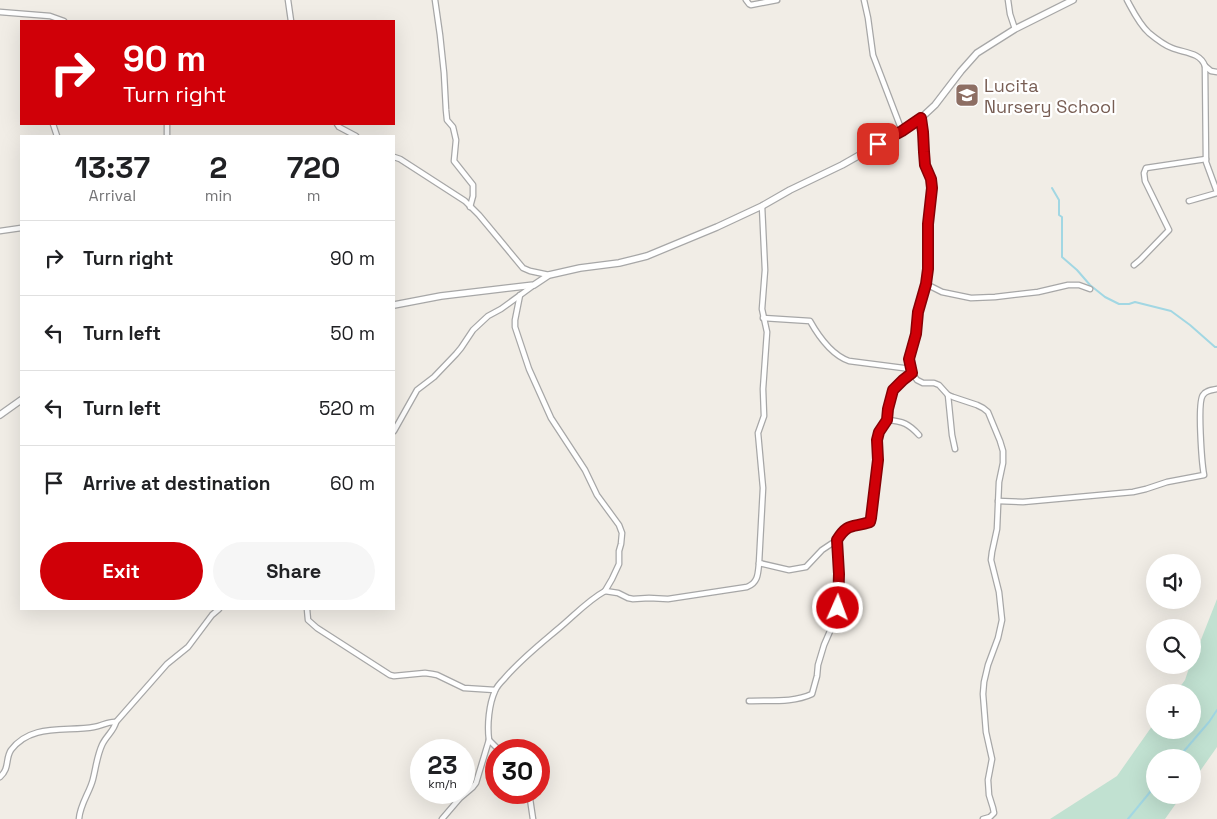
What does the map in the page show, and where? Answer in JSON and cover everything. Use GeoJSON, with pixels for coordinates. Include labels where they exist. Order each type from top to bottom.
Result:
{"type":"FeatureCollection","features":[{"type":"Feature","properties":{"kind":"street"},"geometry":{"type":"LineString","coordinates":[[288,0],[291,20]]}},
{"type":"Feature","properties":{"kind":"street"},"geometry":{"type":"LineString","coordinates":[[435,0],[441,44],[446,110],[456,140],[454,161],[473,185],[470,207]]}},
{"type":"Feature","properties":{"kind":"street"},"geometry":{"type":"LineString","coordinates":[[746,0],[752,5],[777,0]]}},
{"type":"Feature","properties":{"kind":"street"},"geometry":{"type":"LineString","coordinates":[[864,0],[873,55],[902,131]]}},
{"type":"Feature","properties":{"kind":"street"},"geometry":{"type":"LineString","coordinates":[[1008,0],[1015,29]]}},
{"type":"Feature","properties":{"kind":"street"},"geometry":{"type":"LineString","coordinates":[[395,429],[417,390],[456,354],[473,330],[488,316],[549,275],[648,256],[718,227],[842,165],[921,118],[935,105],[961,71],[977,54],[1015,29],[1073,0]]}},
{"type":"Feature","properties":{"kind":"street"},"geometry":{"type":"LineString","coordinates":[[1127,0],[1149,33],[1169,47],[1197,56],[1211,71],[1217,72]]}},
{"type":"Feature","properties":{"kind":"street"},"geometry":{"type":"LineString","coordinates":[[0,12],[50,16],[61,20]]}},
{"type":"Feature","properties":{"kind":"street"},"geometry":{"type":"LineString","coordinates":[[1189,201],[1217,193],[1206,166],[1205,66]]}},
{"type":"Feature","properties":{"kind":"street"},"geometry":{"type":"LineString","coordinates":[[921,118],[925,165],[931,179],[932,188],[928,224],[928,269],[918,312],[916,334],[909,359],[912,371],[918,380],[939,385],[948,395],[977,405],[988,412],[1004,451],[999,482],[997,529],[991,560],[999,592],[1002,620],[998,638],[988,665],[983,694],[986,732],[992,759],[988,780],[989,795],[994,813],[990,817],[982,819]]}},
{"type":"Feature","properties":{"kind":"street"},"geometry":{"type":"LineString","coordinates":[[338,125],[354,135]]}},
{"type":"Feature","properties":{"kind":"street"},"geometry":{"type":"LineString","coordinates":[[395,157],[456,194],[479,215],[523,268],[549,275]]}},
{"type":"Feature","properties":{"kind":"street"},"geometry":{"type":"LineString","coordinates":[[1134,265],[1169,230],[1145,181],[1144,173],[1146,168],[1149,166],[1206,159]]}},
{"type":"Feature","properties":{"kind":"street"},"geometry":{"type":"LineString","coordinates":[[489,739],[490,713],[495,690],[532,650],[596,596],[605,591],[611,591],[634,599],[668,599],[722,591],[752,585],[756,582],[759,564],[763,488],[758,432],[764,416],[763,389],[767,332],[762,309],[766,270],[762,206]]}},
{"type":"Feature","properties":{"kind":"street"},"geometry":{"type":"LineString","coordinates":[[0,231],[20,228]]}},
{"type":"Feature","properties":{"kind":"street"},"geometry":{"type":"LineString","coordinates":[[926,284],[942,292],[971,298],[1038,292],[1068,285],[1079,285],[1090,289]]}},
{"type":"Feature","properties":{"kind":"street"},"geometry":{"type":"LineString","coordinates":[[395,305],[441,296],[534,285]]}},
{"type":"Feature","properties":{"kind":"street"},"geometry":{"type":"LineString","coordinates":[[520,295],[514,320],[515,327],[536,387],[551,418],[585,470],[597,495],[619,525],[622,533],[619,564],[605,591]]}},
{"type":"Feature","properties":{"kind":"street"},"geometry":{"type":"LineString","coordinates":[[763,318],[810,321],[831,350],[840,358],[912,371]]}},
{"type":"Feature","properties":{"kind":"street"},"geometry":{"type":"LineString","coordinates":[[759,564],[790,570],[806,567],[822,550],[837,540],[846,528],[870,522],[878,460],[877,440],[879,432],[887,420],[893,390],[912,371]]}},
{"type":"Feature","properties":{"kind":"street"},"geometry":{"type":"LineString","coordinates":[[998,501],[1023,502],[1133,492],[1167,482],[1204,475],[1201,396],[1205,392],[1217,389]]}},
{"type":"Feature","properties":{"kind":"street"},"geometry":{"type":"LineString","coordinates":[[948,395],[955,449]]}},
{"type":"Feature","properties":{"kind":"street"},"geometry":{"type":"LineString","coordinates":[[0,415],[20,401]]}},
{"type":"Feature","properties":{"kind":"street"},"geometry":{"type":"LineString","coordinates":[[887,420],[904,422],[911,426],[919,435]]}},
{"type":"Feature","properties":{"kind":"street"},"geometry":{"type":"LineString","coordinates":[[749,701],[796,699],[812,694],[824,645],[837,614],[839,574],[837,540]]}},
{"type":"Feature","properties":{"kind":"street"},"geometry":{"type":"LineString","coordinates":[[80,819],[79,816],[84,798],[93,780],[102,745],[116,722],[167,664],[188,648],[212,615],[218,610]]}},
{"type":"Feature","properties":{"kind":"street"},"geometry":{"type":"LineString","coordinates":[[307,610],[308,620],[317,628],[390,675],[432,674],[464,688],[495,690]]}},
{"type":"Feature","properties":{"kind":"street"},"geometry":{"type":"LineString","coordinates":[[0,777],[5,771],[12,749],[26,736],[39,732],[92,728],[109,722],[116,722]]}},
{"type":"Feature","properties":{"kind":"street"},"geometry":{"type":"LineString","coordinates":[[442,819],[460,798],[473,787],[480,772],[485,751]]}},
{"type":"Feature","properties":{"kind":"street"},"geometry":{"type":"LineString","coordinates":[[531,804],[533,819]]}},
{"type":"Feature","properties":{"kind":"green space"},"geometry":{"type":"Polygon","coordinates":[[[1217,599],[1217,747],[1201,770],[1201,749],[1146,749],[1146,804],[1176,804],[1165,819],[1050,819],[1117,776],[1146,735],[1146,739],[1201,739],[1201,684],[1182,684],[1187,674],[1201,674],[1201,640],[1217,599]]]}},
{"type":"Feature","properties":{"kind":"waterway"},"geometry":{"type":"LineString","coordinates":[[1052,188],[1059,200],[1059,215],[1062,217],[1062,257],[1090,285],[1105,297],[1119,304],[1135,302],[1171,311],[1217,347]]}},
{"type":"Feature","properties":{"kind":"waterway"},"geometry":{"type":"LineString","coordinates":[[1186,749],[1217,710]]}},
{"type":"Feature","properties":{"kind":"waterway"},"geometry":{"type":"LineString","coordinates":[[1128,819],[1146,797]]}},
{"type":"Feature","properties":{"kind":"place","name":"Lucita Nursery School"},"geometry":{"type":"Point","coordinates":[967,95]}},
{"type":"Feature","properties":{"kind":"route"},"geometry":{"type":"LineString","coordinates":[[838,608],[837,540],[846,528],[870,522],[878,460],[877,440],[879,432],[887,420],[893,390],[912,373],[909,359],[916,334],[918,312],[928,269],[928,224],[932,188],[931,179],[925,165],[921,118],[878,144]]}}]}
